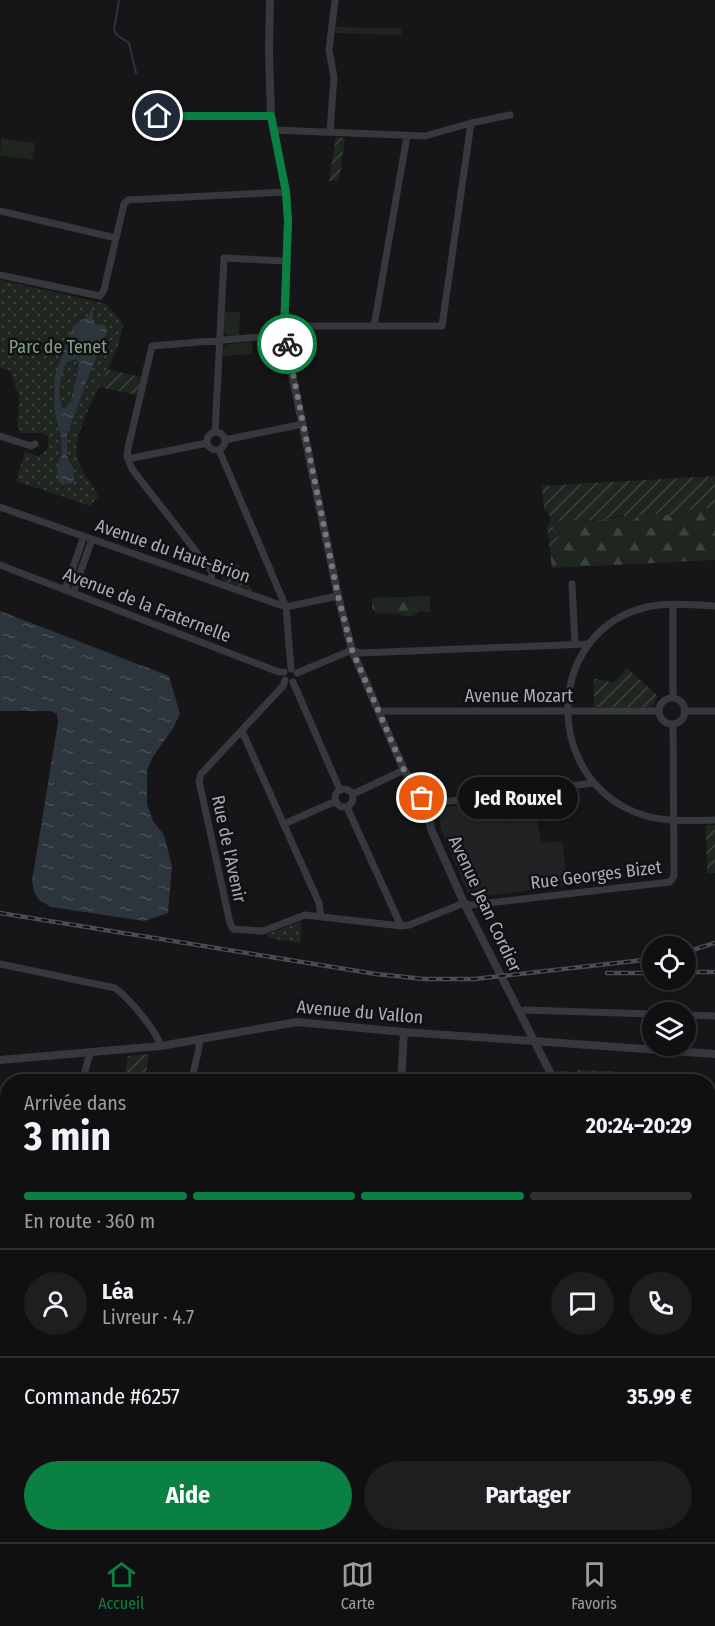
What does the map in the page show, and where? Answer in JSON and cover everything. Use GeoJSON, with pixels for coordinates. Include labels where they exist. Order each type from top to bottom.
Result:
{"type":"FeatureCollection","features":[{"type":"Feature","properties":{"kind":"street","name":"Avenue Jean Cordier"},"geometry":{"type":"LineString","coordinates":[[270,0],[271,116],[286,192],[288,221],[284,331],[338,596],[352,650],[404,770],[426,804],[431,829],[464,903],[551,1074]]}},
{"type":"Feature","properties":{"kind":"street"},"geometry":{"type":"LineString","coordinates":[[330,132],[334,77],[329,50],[335,0]]}},
{"type":"Feature","properties":{"kind":"street"},"geometry":{"type":"LineString","coordinates":[[273,130],[425,136],[510,115]]}},
{"type":"Feature","properties":{"kind":"street"},"geometry":{"type":"LineString","coordinates":[[137,116],[271,116]]}},
{"type":"Feature","properties":{"kind":"street"},"geometry":{"type":"LineString","coordinates":[[211,581],[212,572],[132,469],[128,459],[128,448],[152,346],[220,341],[284,331],[374,326],[442,326],[471,123]]}},
{"type":"Feature","properties":{"kind":"street"},"geometry":{"type":"LineString","coordinates":[[374,326],[407,136]]}},
{"type":"Feature","properties":{"kind":"street"},"geometry":{"type":"LineString","coordinates":[[0,275],[100,296],[104,290],[124,204],[128,200],[286,192]]}},
{"type":"Feature","properties":{"kind":"street"},"geometry":{"type":"LineString","coordinates":[[0,211],[116,238]]}},
{"type":"Feature","properties":{"kind":"street"},"geometry":{"type":"LineString","coordinates":[[215,432],[224,258],[285,261]]}},
{"type":"Feature","properties":{"kind":"street"},"geometry":{"type":"LineString","coordinates":[[225,440],[303,424]]}},
{"type":"Feature","properties":{"kind":"street"},"geometry":{"type":"LineString","coordinates":[[207,443],[212,450],[223,448],[225,440],[223,435],[215,432]]}},
{"type":"Feature","properties":{"kind":"street"},"geometry":{"type":"LineString","coordinates":[[207,443],[210,435],[215,432]]}},
{"type":"Feature","properties":{"kind":"street"},"geometry":{"type":"LineString","coordinates":[[0,436],[31,446],[35,444]]}},
{"type":"Feature","properties":{"kind":"street"},"geometry":{"type":"LineString","coordinates":[[128,459],[207,443]]}},
{"type":"Feature","properties":{"kind":"street"},"geometry":{"type":"LineString","coordinates":[[219,450],[286,607],[291,671],[289,681],[340,790]]}},
{"type":"Feature","properties":{"kind":"street","name":"Avenue du Haut-Brion"},"geometry":{"type":"LineString","coordinates":[[0,507],[286,607]]}},
{"type":"Feature","properties":{"kind":"street"},"geometry":{"type":"LineString","coordinates":[[69,591],[84,536]]}},
{"type":"Feature","properties":{"kind":"street"},"geometry":{"type":"LineString","coordinates":[[69,591],[92,539]]}},
{"type":"Feature","properties":{"kind":"street","name":"Avenue de la Fraternelle"},"geometry":{"type":"LineString","coordinates":[[0,565],[279,672],[291,671]]}},
{"type":"Feature","properties":{"kind":"street"},"geometry":{"type":"LineString","coordinates":[[572,584],[575,644]]}},
{"type":"Feature","properties":{"kind":"street"},"geometry":{"type":"LineString","coordinates":[[286,607],[338,596]]}},
{"type":"Feature","properties":{"kind":"street"},"geometry":{"type":"LineString","coordinates":[[673,605],[673,698]]}},
{"type":"Feature","properties":{"kind":"street"},"geometry":{"type":"LineString","coordinates":[[715,606],[647,607],[614,621],[588,644],[571,683],[566,711],[568,730],[580,765],[594,783],[624,807],[643,815],[673,821],[715,820]]}},
{"type":"Feature","properties":{"kind":"street"},"geometry":{"type":"LineString","coordinates":[[291,671],[352,650],[372,652],[588,644]]}},
{"type":"Feature","properties":{"kind":"street","name":"Rue de l'Avenir"},"geometry":{"type":"LineString","coordinates":[[291,671],[296,680],[289,681],[283,686],[201,774],[200,781],[233,929],[263,931],[305,915],[321,917]]}},
{"type":"Feature","properties":{"kind":"street"},"geometry":{"type":"LineString","coordinates":[[673,698],[680,701],[684,711],[680,721],[673,724],[662,719],[659,711],[664,700],[673,698]]}},
{"type":"Feature","properties":{"kind":"street","name":"Avenue Mozart"},"geometry":{"type":"LineString","coordinates":[[380,711],[659,711]]}},
{"type":"Feature","properties":{"kind":"street"},"geometry":{"type":"LineString","coordinates":[[684,711],[715,711]]}},
{"type":"Feature","properties":{"kind":"street"},"geometry":{"type":"LineString","coordinates":[[673,724],[673,821]]}},
{"type":"Feature","properties":{"kind":"street"},"geometry":{"type":"LineString","coordinates":[[242,730],[319,903],[321,917],[401,926],[409,925],[464,903]]}},
{"type":"Feature","properties":{"kind":"street"},"geometry":{"type":"LineString","coordinates":[[353,794],[404,770]]}},
{"type":"Feature","properties":{"kind":"street"},"geometry":{"type":"LineString","coordinates":[[426,804],[594,783]]}},
{"type":"Feature","properties":{"kind":"street"},"geometry":{"type":"LineString","coordinates":[[347,807],[339,806],[336,795],[340,790],[346,789],[353,794]]}},
{"type":"Feature","properties":{"kind":"street"},"geometry":{"type":"LineString","coordinates":[[347,807],[353,800],[353,794]]}},
{"type":"Feature","properties":{"kind":"street"},"geometry":{"type":"LineString","coordinates":[[284,824],[336,801]]}},
{"type":"Feature","properties":{"kind":"street"},"geometry":{"type":"LineString","coordinates":[[347,807],[401,926]]}},
{"type":"Feature","properties":{"kind":"street","name":"Rue Georges Bizet"},"geometry":{"type":"LineString","coordinates":[[464,903],[471,905],[670,882],[674,876],[673,821]]}},
{"type":"Feature","properties":{"kind":"street"},"geometry":{"type":"LineString","coordinates":[[0,964],[115,988],[123,994],[156,1036],[161,1046]]}},
{"type":"Feature","properties":{"kind":"street"},"geometry":{"type":"LineString","coordinates":[[519,1012],[525,1010],[642,1014]]}},
{"type":"Feature","properties":{"kind":"street"},"geometry":{"type":"LineString","coordinates":[[696,1015],[715,1016]]}},
{"type":"Feature","properties":{"kind":"street","name":"Avenue du Vallon"},"geometry":{"type":"LineString","coordinates":[[0,1060],[161,1046],[297,1022],[404,1032],[715,1054]]}},
{"type":"Feature","properties":{"kind":"street"},"geometry":{"type":"LineString","coordinates":[[401,1074],[404,1032]]}},
{"type":"Feature","properties":{"kind":"street"},"geometry":{"type":"LineString","coordinates":[[193,1074],[199,1041]]}},
{"type":"Feature","properties":{"kind":"street"},"geometry":{"type":"LineString","coordinates":[[84,1074],[90,1053]]}},
{"type":"Feature","properties":{"kind":"shaded area"},"geometry":{"type":"Polygon","coordinates":[[[502,800],[504,822],[537,818],[541,843],[562,841],[568,886],[470,898],[441,829],[438,808],[502,800]]]}},
{"type":"Feature","properties":{"kind":"green space"},"geometry":{"type":"Polygon","coordinates":[[[335,27],[401,28],[401,35],[334,33],[335,27]]]}},
{"type":"Feature","properties":{"kind":"green space"},"geometry":{"type":"Polygon","coordinates":[[[336,137],[345,138],[339,180],[329,181],[336,137]]]}},
{"type":"Feature","properties":{"kind":"green space"},"geometry":{"type":"Polygon","coordinates":[[[1,138],[35,143],[32,160],[0,155],[1,138]]]}},
{"type":"Feature","properties":{"kind":"green space","name":"Parc de Tenet"},"geometry":{"type":"Polygon","coordinates":[[[0,280],[107,304],[123,324],[117,347],[80,431],[77,443],[78,461],[98,497],[90,506],[16,481],[25,452],[39,456],[47,448],[48,437],[43,433],[19,433],[17,391],[9,370],[0,368],[0,280]]]}},
{"type":"Feature","properties":{"kind":"green space"},"geometry":{"type":"Polygon","coordinates":[[[225,312],[240,312],[239,335],[228,336],[224,332],[225,312]]]}},
{"type":"Feature","properties":{"kind":"green space"},"geometry":{"type":"Polygon","coordinates":[[[252,342],[253,354],[222,356],[222,350],[229,344],[252,342]]]}},
{"type":"Feature","properties":{"kind":"green space"},"geometry":{"type":"Polygon","coordinates":[[[108,369],[141,377],[137,395],[99,387],[108,369]]]}},
{"type":"Feature","properties":{"kind":"green space"},"geometry":{"type":"Polygon","coordinates":[[[715,476],[715,513],[710,508],[691,509],[679,516],[643,513],[632,522],[623,515],[601,520],[553,521],[551,527],[559,537],[557,546],[550,551],[547,526],[550,516],[544,509],[542,486],[715,476]]]}},
{"type":"Feature","properties":{"kind":"green space"},"geometry":{"type":"Polygon","coordinates":[[[710,508],[715,513],[715,560],[552,568],[550,551],[557,546],[550,527],[553,521],[601,520],[643,513],[679,516],[691,509],[710,508]]]}},
{"type":"Feature","properties":{"kind":"green space"},"geometry":{"type":"Polygon","coordinates":[[[238,563],[252,591],[226,582],[221,577],[238,563]]]}},
{"type":"Feature","properties":{"kind":"green space"},"geometry":{"type":"Polygon","coordinates":[[[430,596],[430,613],[420,611],[408,616],[378,614],[372,608],[372,598],[430,596]]]}},
{"type":"Feature","properties":{"kind":"green space"},"geometry":{"type":"Polygon","coordinates":[[[627,668],[658,696],[652,707],[594,707],[594,678],[613,683],[627,668]]]}},
{"type":"Feature","properties":{"kind":"green space"},"geometry":{"type":"Polygon","coordinates":[[[706,825],[715,825],[715,873],[707,873],[706,825]]]}},
{"type":"Feature","properties":{"kind":"green space"},"geometry":{"type":"Polygon","coordinates":[[[302,921],[300,943],[269,938],[267,934],[302,921]]]}},
{"type":"Feature","properties":{"kind":"green space"},"geometry":{"type":"Polygon","coordinates":[[[149,1054],[146,1074],[125,1074],[128,1056],[149,1054]]]}},
{"type":"Feature","properties":{"kind":"green space"},"geometry":{"type":"Polygon","coordinates":[[[578,1070],[626,1072],[626,1074],[556,1074],[554,1071],[577,1072],[578,1070]]]}},
{"type":"Feature","properties":{"kind":"water"},"geometry":{"type":"Polygon","coordinates":[[[93,311],[93,321],[96,324],[106,325],[107,331],[67,435],[67,457],[73,468],[74,482],[70,484],[58,482],[57,466],[62,455],[61,438],[54,407],[55,375],[74,325],[89,316],[93,311]],[[76,359],[67,362],[62,373],[60,395],[64,408],[70,405],[79,362],[76,359]]]}},
{"type":"Feature","properties":{"kind":"water"},"geometry":{"type":"Polygon","coordinates":[[[0,611],[169,676],[180,714],[147,770],[147,804],[153,821],[164,835],[172,866],[168,913],[144,921],[51,907],[39,900],[34,892],[32,881],[58,722],[57,714],[51,711],[0,711],[0,611]]]}},
{"type":"Feature","properties":{"kind":"waterway"},"geometry":{"type":"LineString","coordinates":[[119,0],[114,30],[117,35],[129,43],[136,73]]}},
{"type":"Feature","properties":{"kind":"railway"},"geometry":{"type":"LineString","coordinates":[[0,913],[376,974],[424,979],[474,979],[642,960]]}},
{"type":"Feature","properties":{"kind":"railway"},"geometry":{"type":"LineString","coordinates":[[696,949],[715,943]]}},
{"type":"Feature","properties":{"kind":"railway"},"geometry":{"type":"LineString","coordinates":[[696,972],[715,972]]}},
{"type":"Feature","properties":{"kind":"railway"},"geometry":{"type":"LineString","coordinates":[[607,973],[642,973]]}},
{"type":"Feature","properties":{"kind":"way so far"},"geometry":{"type":"LineString","coordinates":[[287,344],[338,596],[352,650],[404,770],[422,798]]}},
{"type":"Feature","properties":{"kind":"place","name":"Jed Rouxel"},"geometry":{"type":"Point","coordinates":[422,798]}},
{"type":"Feature","properties":{"kind":"route"},"geometry":{"type":"LineString","coordinates":[[158,116],[271,116],[286,192],[288,221],[284,335],[287,344]]}}]}
